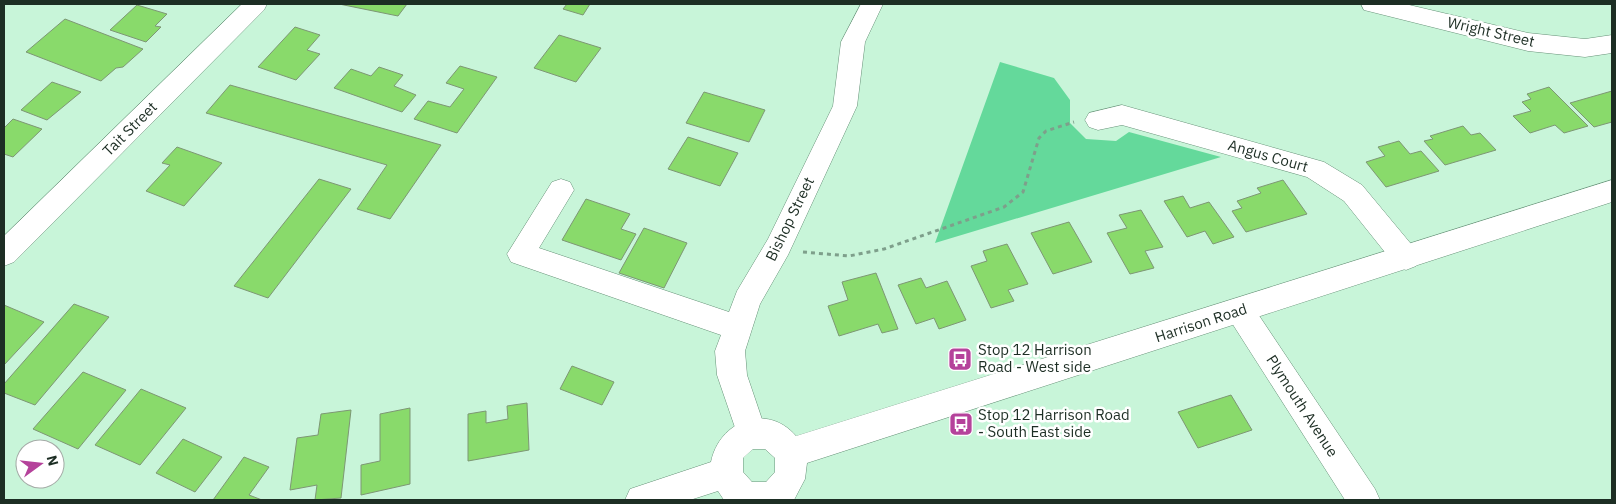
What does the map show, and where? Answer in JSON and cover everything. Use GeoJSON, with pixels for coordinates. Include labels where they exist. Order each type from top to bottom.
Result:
{"type":"FeatureCollection","features":[{"type":"Feature","properties":{"kind":"street","name":"Tait Street"},"geometry":{"type":"LineString","coordinates":[[4,254],[256,4]]}},
{"type":"Feature","properties":{"kind":"street","name":"Bishop Street"},"geometry":{"type":"LineString","coordinates":[[752,434],[732,375],[730,351],[747,300],[778,247],[845,106],[853,42],[872,4]]}},
{"type":"Feature","properties":{"kind":"street","name":"Wright Street"},"geometry":{"type":"LineString","coordinates":[[1372,4],[1528,42],[1585,48],[1612,44]]}},
{"type":"Feature","properties":{"kind":"street","name":"Angus Court"},"geometry":{"type":"LineString","coordinates":[[1098,120],[1122,115],[1315,169],[1353,193],[1406,258]]}},
{"type":"Feature","properties":{"kind":"street"},"geometry":{"type":"LineString","coordinates":[[561,190],[521,254],[738,328]]}},
{"type":"Feature","properties":{"kind":"street","name":"Harrison Road"},"geometry":{"type":"LineString","coordinates":[[790,452],[1240,311],[1612,191]]}},
{"type":"Feature","properties":{"kind":"street","name":"Plymouth Avenue"},"geometry":{"type":"LineString","coordinates":[[1240,311],[1364,500]]}},
{"type":"Feature","properties":{"kind":"street"},"geometry":{"type":"LineString","coordinates":[[763,433],[774,436],[784,443],[790,452],[792,464],[790,476],[775,498],[759,499],[744,496],[732,486],[726,473],[726,460],[731,448],[740,439],[752,434],[763,433]]}},
{"type":"Feature","properties":{"kind":"street"},"geometry":{"type":"LineString","coordinates":[[641,500],[726,473]]}},
{"type":"Feature","properties":{"kind":"path"},"geometry":{"type":"LineString","coordinates":[[778,247],[849,256],[884,249],[1004,207],[1023,192],[1039,138],[1046,130],[1070,123],[1098,120]]}},
{"type":"Feature","properties":{"kind":"green space"},"geometry":{"type":"Polygon","coordinates":[[[1000,62],[1054,78],[1070,100],[1070,123],[1086,139],[1116,141],[1129,132],[1221,157],[935,243],[1000,62]]]}},
{"type":"Feature","properties":{"kind":"building"},"geometry":{"type":"Polygon","coordinates":[[[339,4],[407,4],[398,16],[339,4]]]}},
{"type":"Feature","properties":{"kind":"building"},"geometry":{"type":"Polygon","coordinates":[[[567,4],[590,4],[583,15],[563,9],[567,4]]]}},
{"type":"Feature","properties":{"kind":"building"},"geometry":{"type":"Polygon","coordinates":[[[137,5],[167,14],[155,26],[161,27],[146,42],[110,30],[137,5]]]}},
{"type":"Feature","properties":{"kind":"building"},"geometry":{"type":"Polygon","coordinates":[[[65,19],[143,49],[123,67],[116,68],[101,81],[26,52],[65,19]]]}},
{"type":"Feature","properties":{"kind":"building"},"geometry":{"type":"Polygon","coordinates":[[[295,27],[320,35],[307,50],[320,54],[296,80],[258,67],[295,27]]]}},
{"type":"Feature","properties":{"kind":"building"},"geometry":{"type":"Polygon","coordinates":[[[559,35],[601,48],[576,82],[534,68],[559,35]]]}},
{"type":"Feature","properties":{"kind":"building"},"geometry":{"type":"Polygon","coordinates":[[[460,66],[497,77],[457,133],[414,119],[428,101],[450,107],[464,89],[446,83],[460,66]]]}},
{"type":"Feature","properties":{"kind":"building"},"geometry":{"type":"Polygon","coordinates":[[[379,67],[403,75],[394,86],[416,95],[402,112],[334,88],[351,69],[371,76],[379,67]]]}},
{"type":"Feature","properties":{"kind":"building"},"geometry":{"type":"Polygon","coordinates":[[[52,82],[81,92],[47,120],[21,110],[52,82]]]}},
{"type":"Feature","properties":{"kind":"building"},"geometry":{"type":"Polygon","coordinates":[[[230,85],[441,145],[390,219],[357,209],[387,165],[206,113],[230,85]]]}},
{"type":"Feature","properties":{"kind":"building"},"geometry":{"type":"Polygon","coordinates":[[[1549,87],[1588,126],[1564,133],[1555,125],[1530,133],[1513,116],[1531,111],[1522,102],[1531,99],[1527,94],[1549,87]]]}},
{"type":"Feature","properties":{"kind":"building"},"geometry":{"type":"Polygon","coordinates":[[[1612,91],[1612,122],[1594,127],[1570,103],[1612,91]]]}},
{"type":"Feature","properties":{"kind":"building"},"geometry":{"type":"Polygon","coordinates":[[[704,92],[765,110],[749,142],[686,123],[704,92]]]}},
{"type":"Feature","properties":{"kind":"building"},"geometry":{"type":"Polygon","coordinates":[[[13,119],[42,129],[13,157],[4,154],[4,128],[13,119]]]}},
{"type":"Feature","properties":{"kind":"building"},"geometry":{"type":"Polygon","coordinates":[[[1463,126],[1471,135],[1480,133],[1496,150],[1445,165],[1424,141],[1433,139],[1430,136],[1463,126]]]}},
{"type":"Feature","properties":{"kind":"building"},"geometry":{"type":"Polygon","coordinates":[[[688,137],[738,153],[720,186],[668,169],[688,137]]]}},
{"type":"Feature","properties":{"kind":"building"},"geometry":{"type":"Polygon","coordinates":[[[1399,141],[1410,154],[1421,151],[1439,171],[1386,187],[1366,162],[1385,156],[1378,147],[1399,141]]]}},
{"type":"Feature","properties":{"kind":"building"},"geometry":{"type":"Polygon","coordinates":[[[177,147],[222,163],[184,206],[146,191],[170,165],[162,163],[177,147]]]}},
{"type":"Feature","properties":{"kind":"building"},"geometry":{"type":"Polygon","coordinates":[[[319,179],[351,189],[268,298],[234,286],[319,179]]]}},
{"type":"Feature","properties":{"kind":"building"},"geometry":{"type":"Polygon","coordinates":[[[1283,180],[1307,214],[1246,232],[1232,211],[1242,208],[1237,201],[1261,193],[1257,188],[1283,180]]]}},
{"type":"Feature","properties":{"kind":"building"},"geometry":{"type":"Polygon","coordinates":[[[1183,196],[1190,208],[1209,202],[1234,237],[1213,244],[1205,231],[1187,237],[1164,201],[1183,196]]]}},
{"type":"Feature","properties":{"kind":"building"},"geometry":{"type":"Polygon","coordinates":[[[586,199],[630,214],[621,229],[636,234],[621,260],[562,240],[586,199]]]}},
{"type":"Feature","properties":{"kind":"building"},"geometry":{"type":"Polygon","coordinates":[[[1141,210],[1163,247],[1145,251],[1154,268],[1130,274],[1107,233],[1127,228],[1119,215],[1141,210]]]}},
{"type":"Feature","properties":{"kind":"building"},"geometry":{"type":"Polygon","coordinates":[[[1069,222],[1092,262],[1053,274],[1031,233],[1069,222]]]}},
{"type":"Feature","properties":{"kind":"building"},"geometry":{"type":"Polygon","coordinates":[[[644,228],[687,243],[664,288],[619,273],[644,228]]]}},
{"type":"Feature","properties":{"kind":"building"},"geometry":{"type":"Polygon","coordinates":[[[1007,244],[1028,284],[1008,290],[1014,301],[991,308],[971,266],[987,261],[983,251],[1007,244]]]}},
{"type":"Feature","properties":{"kind":"building"},"geometry":{"type":"Polygon","coordinates":[[[876,273],[898,329],[882,333],[878,324],[839,336],[828,306],[848,300],[842,282],[876,273]]]}},
{"type":"Feature","properties":{"kind":"building"},"geometry":{"type":"Polygon","coordinates":[[[921,278],[926,288],[947,281],[966,320],[939,329],[934,318],[916,324],[898,285],[921,278]]]}},
{"type":"Feature","properties":{"kind":"building"},"geometry":{"type":"Polygon","coordinates":[[[74,304],[109,317],[35,405],[4,393],[4,384],[74,304]]]}},
{"type":"Feature","properties":{"kind":"building"},"geometry":{"type":"Polygon","coordinates":[[[4,305],[44,322],[4,365],[4,305]]]}},
{"type":"Feature","properties":{"kind":"building"},"geometry":{"type":"Polygon","coordinates":[[[572,366],[614,382],[602,405],[560,389],[572,366]]]}},
{"type":"Feature","properties":{"kind":"building"},"geometry":{"type":"Polygon","coordinates":[[[83,372],[126,390],[78,449],[65,443],[65,439],[56,439],[33,429],[83,372]]]}},
{"type":"Feature","properties":{"kind":"building"},"geometry":{"type":"Polygon","coordinates":[[[141,389],[186,408],[140,465],[95,445],[141,389]]]}},
{"type":"Feature","properties":{"kind":"building"},"geometry":{"type":"Polygon","coordinates":[[[1231,395],[1252,430],[1198,448],[1178,412],[1231,395]]]}},
{"type":"Feature","properties":{"kind":"building"},"geometry":{"type":"Polygon","coordinates":[[[527,403],[529,450],[468,461],[468,414],[486,411],[486,423],[508,419],[507,406],[527,403]]]}},
{"type":"Feature","properties":{"kind":"building"},"geometry":{"type":"Polygon","coordinates":[[[410,408],[410,484],[361,495],[361,465],[380,461],[380,414],[410,408]]]}},
{"type":"Feature","properties":{"kind":"building"},"geometry":{"type":"Polygon","coordinates":[[[351,410],[341,498],[315,500],[317,485],[290,490],[297,438],[318,435],[321,414],[351,410]]]}},
{"type":"Feature","properties":{"kind":"building"},"geometry":{"type":"Polygon","coordinates":[[[183,439],[222,457],[195,492],[156,473],[183,439]]]}},
{"type":"Feature","properties":{"kind":"building"},"geometry":{"type":"Polygon","coordinates":[[[244,457],[269,467],[249,495],[262,500],[213,500],[244,457]]]}},
{"type":"Feature","properties":{"kind":"place","name":"Stop 12 Harrison Road - West side"},"geometry":{"type":"Point","coordinates":[960,359]}},
{"type":"Feature","properties":{"kind":"place","name":"Stop 12 Harrison Road - South East side"},"geometry":{"type":"Point","coordinates":[961,424]}}]}
